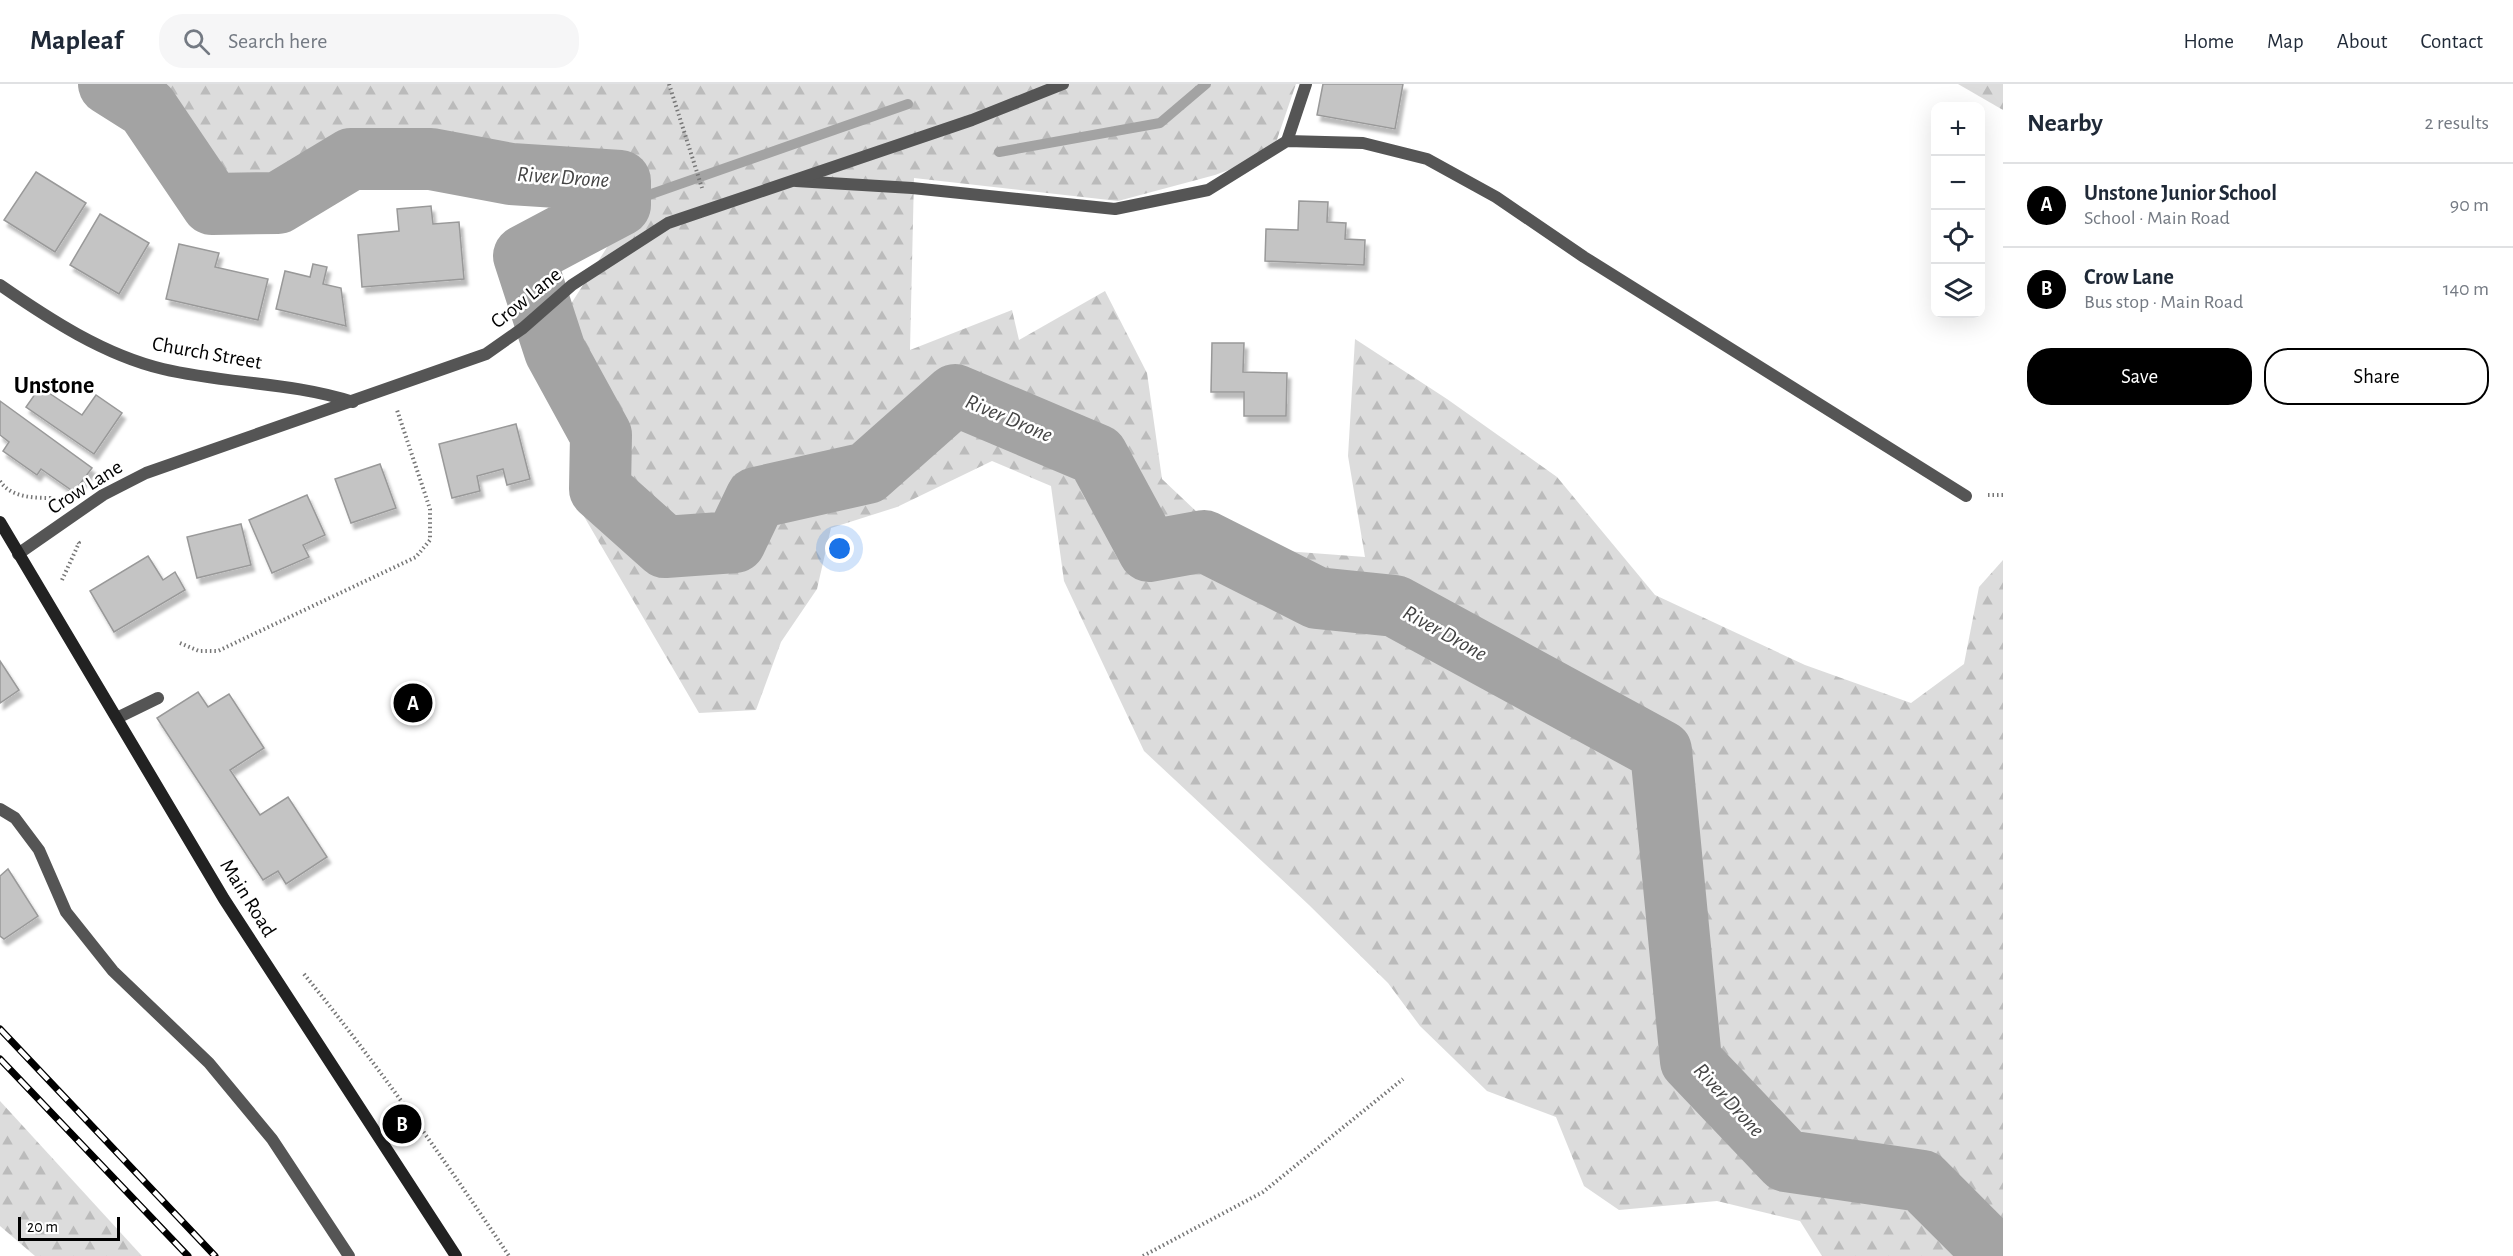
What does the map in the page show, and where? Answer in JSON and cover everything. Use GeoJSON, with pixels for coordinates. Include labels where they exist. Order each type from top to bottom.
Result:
{"type":"FeatureCollection","features":[{"type":"Feature","properties":{"kind":"main road","name":"Main Road"},"geometry":{"type":"LineString","coordinates":[[0,522],[224,899],[456,1256]]}},
{"type":"Feature","properties":{"kind":"street","name":"Crow Lane"},"geometry":{"type":"LineString","coordinates":[[18,554],[103,495],[146,473],[486,354],[523,328],[572,285],[668,223],[972,120],[1063,84]]}},
{"type":"Feature","properties":{"kind":"street"},"geometry":{"type":"LineString","coordinates":[[1287,141],[1305,84]]}},
{"type":"Feature","properties":{"kind":"street"},"geometry":{"type":"LineString","coordinates":[[796,181],[912,188],[1115,209],[1208,190],[1287,141],[1363,143],[1427,159],[1496,197],[1584,257],[1966,496]]}},
{"type":"Feature","properties":{"kind":"street","name":"Church Street"},"geometry":{"type":"LineString","coordinates":[[0,285],[97,345],[162,369],[321,392],[353,402]]}},
{"type":"Feature","properties":{"kind":"street"},"geometry":{"type":"LineString","coordinates":[[117,718],[158,698]]}},
{"type":"Feature","properties":{"kind":"street"},"geometry":{"type":"LineString","coordinates":[[0,809],[15,818],[39,850],[66,912],[113,970],[209,1063],[272,1139],[349,1256]]}},
{"type":"Feature","properties":{"kind":"path"},"geometry":{"type":"LineString","coordinates":[[669,84],[709,208]]}},
{"type":"Feature","properties":{"kind":"path"},"geometry":{"type":"LineString","coordinates":[[180,643],[198,651],[218,651],[416,557],[430,540],[430,509],[391,389]]}},
{"type":"Feature","properties":{"kind":"path"},"geometry":{"type":"LineString","coordinates":[[0,481],[3,486],[27,498],[50,498],[79,543],[61,582],[62,591]]}},
{"type":"Feature","properties":{"kind":"path"},"geometry":{"type":"LineString","coordinates":[[297,965],[354,1036],[438,1150],[509,1256]]}},
{"type":"Feature","properties":{"kind":"path"},"geometry":{"type":"LineString","coordinates":[[1143,1256],[1263,1192],[1403,1079]]}},
{"type":"Feature","properties":{"kind":"green space"},"geometry":{"type":"Polygon","coordinates":[[[121,84],[1296,84],[1272,154],[1215,175],[1118,201],[914,178],[910,350],[1012,310],[1019,340],[1105,291],[1147,373],[1162,479],[1198,513],[1285,551],[1365,557],[1348,456],[1355,339],[1447,399],[1557,477],[1655,595],[1805,665],[1911,703],[1964,664],[1979,587],[2003,560],[2003,1256],[1822,1256],[1800,1221],[1717,1201],[1619,1210],[1584,1186],[1556,1117],[1487,1091],[1420,1026],[1388,983],[1309,905],[1144,751],[1064,581],[1051,486],[992,461],[897,507],[831,528],[817,589],[781,642],[756,710],[699,713],[582,513],[555,329],[632,208],[626,176],[512,166],[434,154],[350,153],[275,197],[230,206],[154,105],[121,84]]]}},
{"type":"Feature","properties":{"kind":"green space"},"geometry":{"type":"Polygon","coordinates":[[[1958,84],[2003,84],[2003,110],[1958,84]]]}},
{"type":"Feature","properties":{"kind":"green space"},"geometry":{"type":"Polygon","coordinates":[[[0,1101],[142,1256],[35,1256],[0,1226],[0,1101]]]}},
{"type":"Feature","properties":{"kind":"building"},"geometry":{"type":"Polygon","coordinates":[[[1323,84],[1403,84],[1395,129],[1317,115],[1323,84]]]}},
{"type":"Feature","properties":{"kind":"building"},"geometry":{"type":"Polygon","coordinates":[[[36,172],[86,203],[55,252],[4,220],[36,172]]]}},
{"type":"Feature","properties":{"kind":"building"},"geometry":{"type":"Polygon","coordinates":[[[1299,201],[1328,202],[1327,222],[1346,223],[1345,239],[1365,240],[1364,265],[1265,261],[1266,229],[1298,230],[1299,201]]]}},
{"type":"Feature","properties":{"kind":"building"},"geometry":{"type":"Polygon","coordinates":[[[431,206],[433,224],[459,222],[464,279],[362,287],[358,235],[399,231],[397,209],[431,206]]]}},
{"type":"Feature","properties":{"kind":"building"},"geometry":{"type":"Polygon","coordinates":[[[100,214],[149,243],[119,294],[70,265],[100,214]]]}},
{"type":"Feature","properties":{"kind":"building"},"geometry":{"type":"Polygon","coordinates":[[[179,244],[219,253],[215,267],[268,279],[258,320],[166,299],[179,244]]]}},
{"type":"Feature","properties":{"kind":"building"},"geometry":{"type":"Polygon","coordinates":[[[313,264],[327,267],[323,284],[341,288],[346,326],[276,309],[285,271],[310,277],[313,264]]]}},
{"type":"Feature","properties":{"kind":"building"},"geometry":{"type":"Polygon","coordinates":[[[1212,343],[1244,343],[1243,372],[1287,373],[1286,416],[1244,416],[1244,392],[1211,392],[1212,343]]]}},
{"type":"Feature","properties":{"kind":"building"},"geometry":{"type":"Polygon","coordinates":[[[40,387],[82,415],[96,395],[122,413],[94,454],[26,407],[40,387]]]}},
{"type":"Feature","properties":{"kind":"building"},"geometry":{"type":"Polygon","coordinates":[[[0,401],[92,468],[74,492],[41,469],[37,475],[3,451],[9,442],[0,435],[0,401]]]}},
{"type":"Feature","properties":{"kind":"building"},"geometry":{"type":"Polygon","coordinates":[[[516,424],[530,479],[507,485],[503,469],[477,476],[480,491],[452,498],[439,444],[516,424]]]}},
{"type":"Feature","properties":{"kind":"building"},"geometry":{"type":"Polygon","coordinates":[[[380,464],[396,508],[351,523],[335,479],[380,464]]]}},
{"type":"Feature","properties":{"kind":"building"},"geometry":{"type":"Polygon","coordinates":[[[307,495],[325,535],[303,545],[309,557],[272,573],[249,520],[307,495]]]}},
{"type":"Feature","properties":{"kind":"building"},"geometry":{"type":"Polygon","coordinates":[[[241,524],[251,565],[197,578],[187,537],[241,524]]]}},
{"type":"Feature","properties":{"kind":"building"},"geometry":{"type":"Polygon","coordinates":[[[148,556],[163,580],[175,572],[185,590],[114,632],[90,591],[148,556]]]}},
{"type":"Feature","properties":{"kind":"building"},"geometry":{"type":"Polygon","coordinates":[[[0,661],[19,690],[0,703],[0,661]]]}},
{"type":"Feature","properties":{"kind":"building"},"geometry":{"type":"Polygon","coordinates":[[[198,692],[208,707],[229,694],[264,748],[230,770],[260,815],[288,797],[327,857],[286,884],[278,871],[263,880],[157,718],[198,692]]]}},
{"type":"Feature","properties":{"kind":"building"},"geometry":{"type":"Polygon","coordinates":[[[8,869],[38,916],[4,939],[0,936],[0,876],[8,869]]]}},
{"type":"Feature","properties":{"kind":"waterway","name":"River Drone"},"geometry":{"type":"LineString","coordinates":[[109,84],[147,108],[212,204],[278,203],[351,159],[431,159],[511,174],[620,181],[620,205],[524,256],[555,351],[601,435],[600,489],[665,547],[735,542],[756,498],[867,473],[955,395],[1097,455],[1149,551],[1204,541],[1317,598],[1395,606],[1661,751],[1691,1061],[1786,1161],[1922,1181],[1997,1256]]}},
{"type":"Feature","properties":{"kind":"waterway"},"geometry":{"type":"LineString","coordinates":[[999,152],[1160,123],[1206,84]]}},
{"type":"Feature","properties":{"kind":"waterway"},"geometry":{"type":"LineString","coordinates":[[620,205],[908,104]]}},
{"type":"Feature","properties":{"kind":"railway"},"geometry":{"type":"LineString","coordinates":[[0,1029],[215,1256]]}},
{"type":"Feature","properties":{"kind":"railway"},"geometry":{"type":"LineString","coordinates":[[0,1059],[188,1256]]}},
{"type":"Feature","properties":{"kind":"place","name":"Unstone Junior School"},"geometry":{"type":"Point","coordinates":[413,703]}},
{"type":"Feature","properties":{"kind":"place","name":"Crow Lane"},"geometry":{"type":"Point","coordinates":[402,1124]}},
{"type":"Feature","properties":{"kind":"district","name":"Unstone"},"geometry":{"type":"Point","coordinates":[54,386]}}]}
